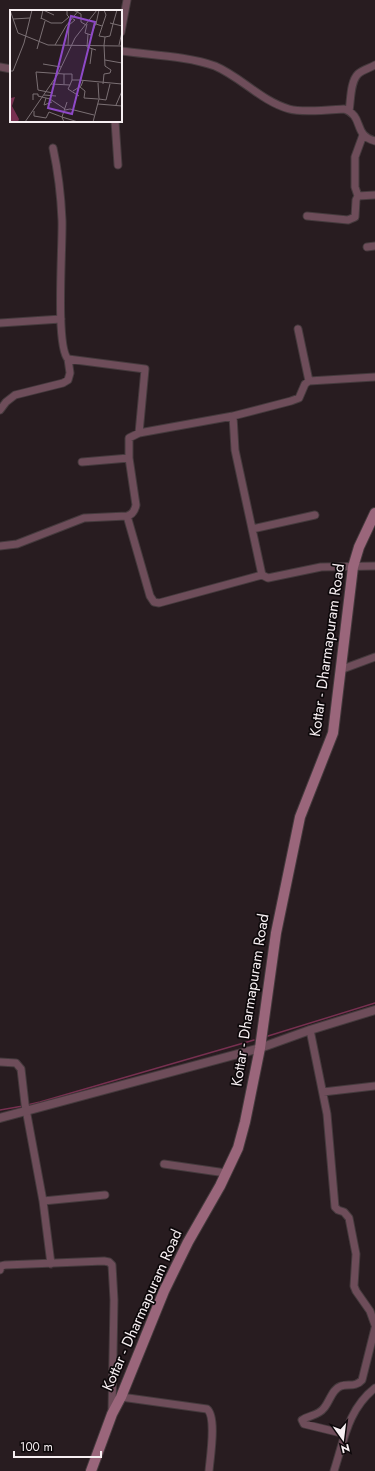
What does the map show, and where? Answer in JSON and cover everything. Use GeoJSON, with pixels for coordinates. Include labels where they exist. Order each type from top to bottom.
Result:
{"type":"FeatureCollection","features":[{"type":"Feature","properties":{"kind":"main road","name":"Kottar - Dharmapuram Road"},"geometry":{"type":"LineString","coordinates":[[91,1471],[112,1414],[121,1397],[164,1291],[188,1242],[238,1148],[245,1122],[260,1048],[276,933],[298,824],[333,733],[353,567],[359,547],[375,513]]}},
{"type":"Feature","properties":{"kind":"street"},"geometry":{"type":"LineString","coordinates":[[122,26],[127,0]]}},
{"type":"Feature","properties":{"kind":"street"},"geometry":{"type":"LineString","coordinates":[[122,51],[190,60],[214,66],[228,73],[270,101],[290,110],[344,109],[353,114],[363,135],[375,141]]}},
{"type":"Feature","properties":{"kind":"street"},"geometry":{"type":"LineString","coordinates":[[349,111],[354,80],[362,71],[375,65]]}},
{"type":"Feature","properties":{"kind":"street"},"geometry":{"type":"LineString","coordinates":[[0,67],[10,69]]}},
{"type":"Feature","properties":{"kind":"street"},"geometry":{"type":"LineString","coordinates":[[114,122],[118,165]]}},
{"type":"Feature","properties":{"kind":"street"},"geometry":{"type":"LineString","coordinates":[[307,216],[348,220],[355,217],[356,200],[358,196],[355,187],[355,157],[363,135]]}},
{"type":"Feature","properties":{"kind":"street"},"geometry":{"type":"LineString","coordinates":[[0,410],[6,402],[15,395],[63,383],[68,380],[70,373],[68,359],[63,350],[60,257],[62,221],[58,170],[53,148]]}},
{"type":"Feature","properties":{"kind":"street"},"geometry":{"type":"LineString","coordinates":[[358,196],[375,195]]}},
{"type":"Feature","properties":{"kind":"street"},"geometry":{"type":"LineString","coordinates":[[0,323],[61,319]]}},
{"type":"Feature","properties":{"kind":"street"},"geometry":{"type":"LineString","coordinates":[[298,329],[309,381]]}},
{"type":"Feature","properties":{"kind":"street"},"geometry":{"type":"LineString","coordinates":[[68,359],[146,369],[139,433]]}},
{"type":"Feature","properties":{"kind":"street"},"geometry":{"type":"LineString","coordinates":[[0,546],[17,544],[84,518],[127,516],[134,511],[136,505],[129,458],[129,438],[139,433],[233,416],[296,399],[301,396],[305,384],[309,381],[375,377]]}},
{"type":"Feature","properties":{"kind":"street"},"geometry":{"type":"LineString","coordinates":[[233,416],[235,450],[262,575]]}},
{"type":"Feature","properties":{"kind":"street"},"geometry":{"type":"LineString","coordinates":[[82,462],[129,458]]}},
{"type":"Feature","properties":{"kind":"street"},"geometry":{"type":"LineString","coordinates":[[252,530],[315,515]]}},
{"type":"Feature","properties":{"kind":"street"},"geometry":{"type":"LineString","coordinates":[[127,516],[150,596],[154,602],[159,602],[262,575],[268,578],[321,567],[375,566]]}},
{"type":"Feature","properties":{"kind":"street"},"geometry":{"type":"LineString","coordinates":[[340,670],[375,657]]}},
{"type":"Feature","properties":{"kind":"street"},"geometry":{"type":"LineString","coordinates":[[0,1118],[26,1108],[260,1048],[310,1030],[375,1010]]}},
{"type":"Feature","properties":{"kind":"street"},"geometry":{"type":"LineString","coordinates":[[310,1030],[327,1114],[335,1207],[344,1212],[349,1218],[356,1254],[354,1286],[370,1311],[375,1327],[362,1380],[354,1385],[342,1386],[338,1388],[335,1390],[325,1408],[320,1413],[302,1420],[304,1424],[346,1434]]}},
{"type":"Feature","properties":{"kind":"street"},"geometry":{"type":"LineString","coordinates":[[0,1062],[16,1063],[20,1067],[43,1201],[50,1264]]}},
{"type":"Feature","properties":{"kind":"street"},"geometry":{"type":"LineString","coordinates":[[323,1092],[375,1086]]}},
{"type":"Feature","properties":{"kind":"street"},"geometry":{"type":"LineString","coordinates":[[164,1164],[226,1173]]}},
{"type":"Feature","properties":{"kind":"street"},"geometry":{"type":"LineString","coordinates":[[43,1201],[105,1195]]}},
{"type":"Feature","properties":{"kind":"street"},"geometry":{"type":"LineString","coordinates":[[0,1270],[2,1266],[5,1265],[110,1262],[112,1265],[114,1300],[112,1414]]}},
{"type":"Feature","properties":{"kind":"street"},"geometry":{"type":"LineString","coordinates":[[334,1471],[351,1417],[356,1407],[367,1394],[375,1388]]}},
{"type":"Feature","properties":{"kind":"street"},"geometry":{"type":"LineString","coordinates":[[121,1397],[207,1409],[210,1411],[212,1420],[209,1471]]}},
{"type":"Feature","properties":{"kind":"waterway"},"geometry":{"type":"LineString","coordinates":[[268,1036],[375,1003]]}},
{"type":"Feature","properties":{"kind":"waterway"},"geometry":{"type":"LineString","coordinates":[[27,1105],[254,1040]]}},
{"type":"Feature","properties":{"kind":"waterway"},"geometry":{"type":"LineString","coordinates":[[0,1110],[23,1106]]}}]}
